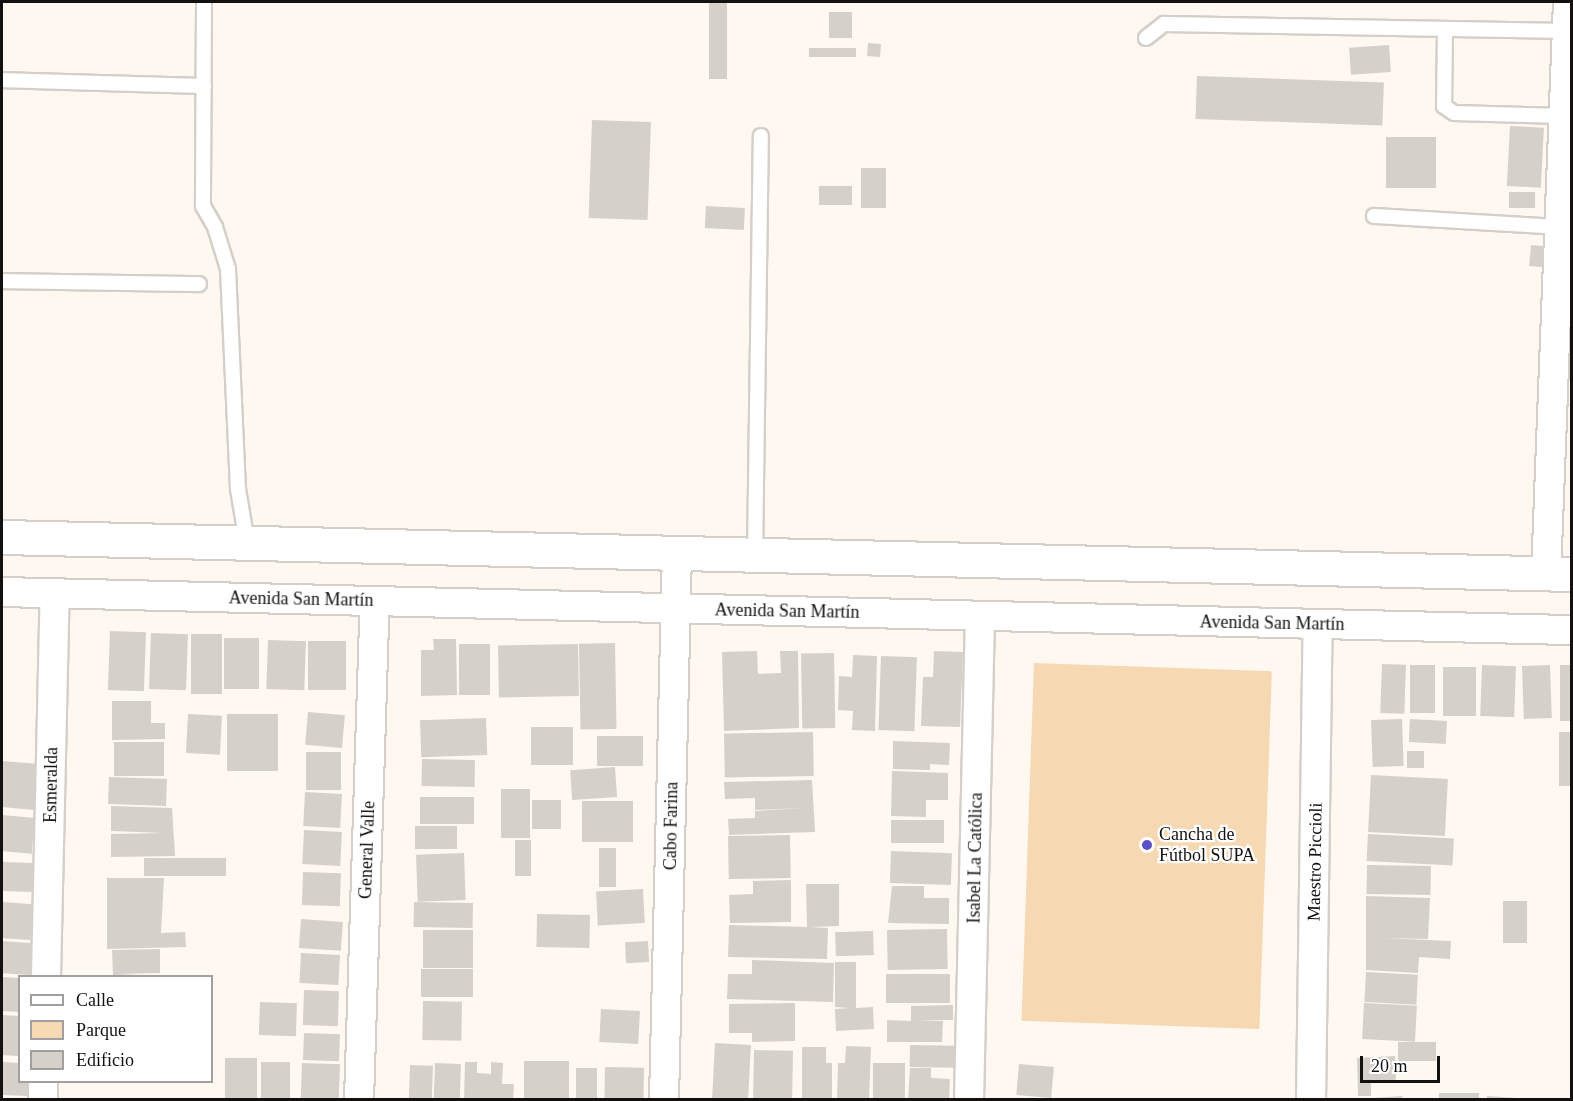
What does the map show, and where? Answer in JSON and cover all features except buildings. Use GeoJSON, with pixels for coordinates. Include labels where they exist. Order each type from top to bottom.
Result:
{"type":"FeatureCollection","features":[{"type":"Feature","properties":{"kind":"street"},"geometry":{"type":"LineString","coordinates":[[2,537],[1559,574],[1559,227],[1568,2]]}},
{"type":"Feature","properties":{"kind":"street","name":"Cabo Farina"},"geometry":{"type":"LineString","coordinates":[[664,1100],[677,553]]}},
{"type":"Feature","properties":{"kind":"street","name":"Avenida San Martín"},"geometry":{"type":"LineString","coordinates":[[2,592],[1572,630]]}},
{"type":"Feature","properties":{"kind":"street","name":"Esmeralda"},"geometry":{"type":"LineString","coordinates":[[46,975],[56,593]]}},
{"type":"Feature","properties":{"kind":"street","name":"General Valle"},"geometry":{"type":"LineString","coordinates":[[359,1100],[375,601]]}},
{"type":"Feature","properties":{"kind":"street","name":"Isabel La Católica"},"geometry":{"type":"LineString","coordinates":[[969,1100],[980,616]]}},
{"type":"Feature","properties":{"kind":"street","name":"Maestro Piccioli"},"geometry":{"type":"LineString","coordinates":[[1311,1100],[1318,624]]}},
{"type":"Feature","properties":{"kind":"street"},"geometry":{"type":"LineString","coordinates":[[43,1100],[44,1083]]}},
{"type":"Feature","properties":{"kind":"lane"},"geometry":{"type":"LineString","coordinates":[[204,2],[203,206],[215,226],[228,269],[238,489],[247,543]]}},
{"type":"Feature","properties":{"kind":"lane"},"geometry":{"type":"LineString","coordinates":[[1146,38],[1164,24],[1567,31]]}},
{"type":"Feature","properties":{"kind":"lane"},"geometry":{"type":"LineString","coordinates":[[1444,29],[1444,106],[1454,113],[1563,116]]}},
{"type":"Feature","properties":{"kind":"lane"},"geometry":{"type":"LineString","coordinates":[[2,80],[204,86]]}},
{"type":"Feature","properties":{"kind":"lane"},"geometry":{"type":"LineString","coordinates":[[754,555],[761,136]]}},
{"type":"Feature","properties":{"kind":"lane"},"geometry":{"type":"LineString","coordinates":[[1374,216],[1559,227]]}},
{"type":"Feature","properties":{"kind":"lane"},"geometry":{"type":"LineString","coordinates":[[2,281],[199,284]]}},
{"type":"Feature","properties":{"kind":"green space","name":"Cancha de Fútbol SUPA"},"geometry":{"type":"Polygon","coordinates":[[[1034,663],[1272,671],[1259,1029],[1022,1021],[1034,663]]]}},
{"type":"Feature","properties":{"kind":"place","name":"Cancha de Fútbol SUPA"},"geometry":{"type":"Point","coordinates":[1147,845]}}]}
